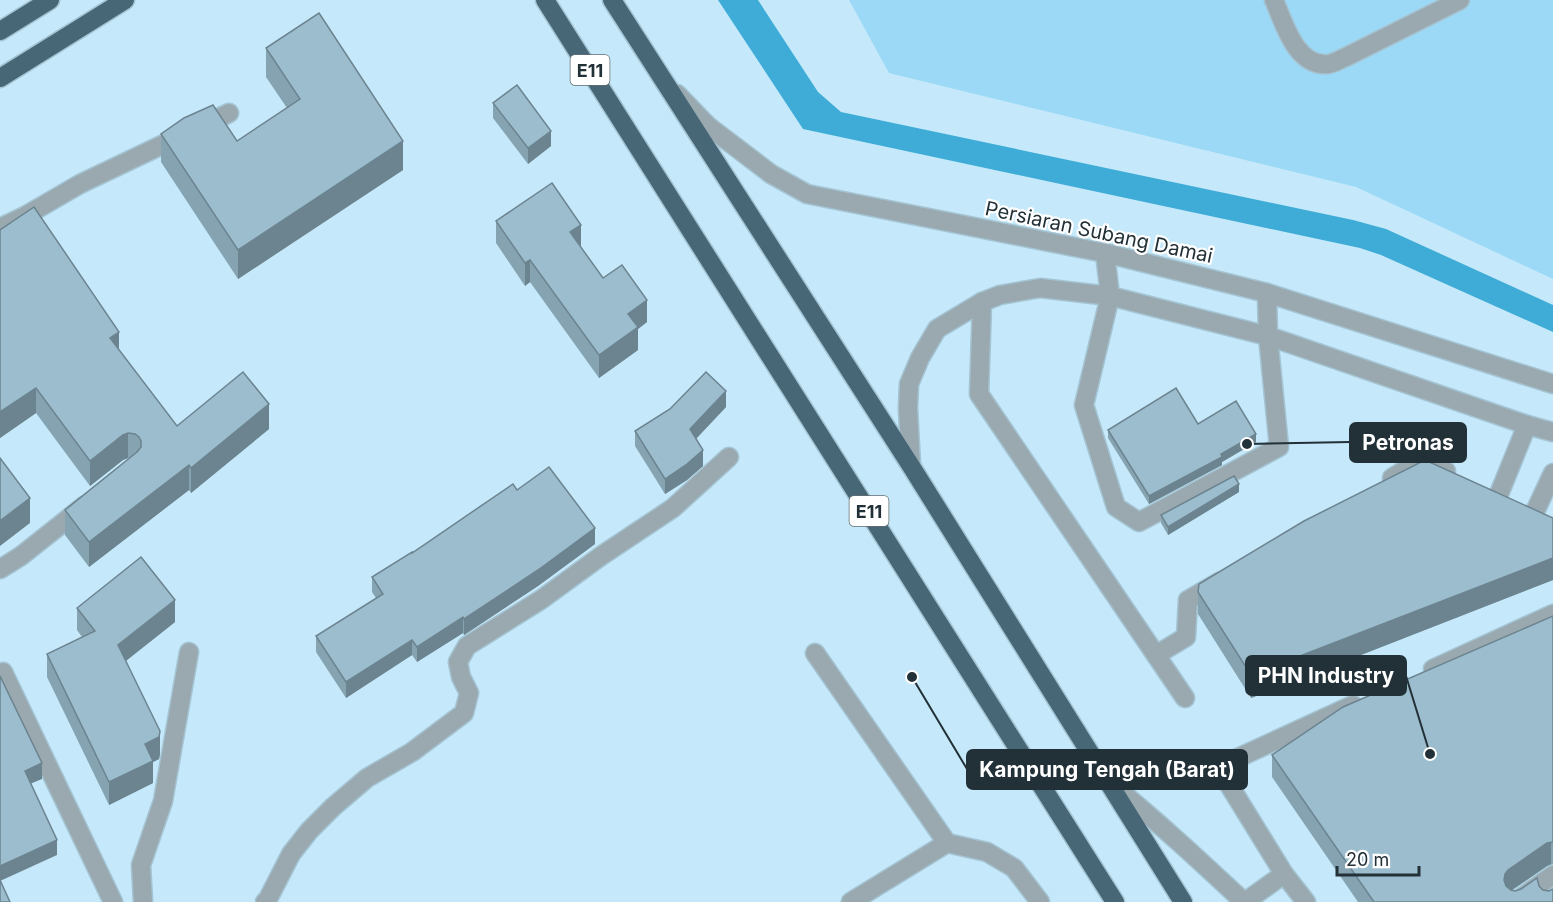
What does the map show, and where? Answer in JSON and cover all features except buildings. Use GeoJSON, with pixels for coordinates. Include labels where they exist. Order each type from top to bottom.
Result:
{"type":"FeatureCollection","features":[{"type":"Feature","properties":{"kind":"highway"},"geometry":{"type":"LineString","coordinates":[[0,31],[50,0]]}},
{"type":"Feature","properties":{"kind":"highway"},"geometry":{"type":"LineString","coordinates":[[0,78],[125,0]]}},
{"type":"Feature","properties":{"kind":"highway"},"geometry":{"type":"LineString","coordinates":[[537,0],[559,20]]}},
{"type":"Feature","properties":{"kind":"highway","name":"E11"},"geometry":{"type":"LineString","coordinates":[[545,0],[1115,902]]}},
{"type":"Feature","properties":{"kind":"highway"},"geometry":{"type":"LineString","coordinates":[[612,0],[911,466],[1183,902]]}},
{"type":"Feature","properties":{"kind":"street"},"geometry":{"type":"LineString","coordinates":[[1274,0],[1292,42],[1302,54],[1313,63],[1329,64],[1460,0]]}},
{"type":"Feature","properties":{"kind":"street","name":"Persiaran Subang Damai"},"geometry":{"type":"LineString","coordinates":[[663,80],[708,126],[771,174],[807,194],[1105,254],[1267,293],[1553,384]]}},
{"type":"Feature","properties":{"kind":"street"},"geometry":{"type":"LineString","coordinates":[[0,228],[80,184],[229,112]]}},
{"type":"Feature","properties":{"kind":"street"},"geometry":{"type":"LineString","coordinates":[[1105,254],[1110,296],[1084,405],[1116,507],[1139,522],[1279,447],[1268,336],[1267,293]]}},
{"type":"Feature","properties":{"kind":"street"},"geometry":{"type":"LineString","coordinates":[[911,466],[909,384],[920,358],[937,329],[982,302],[1000,295],[1040,288],[1110,296],[1268,336],[1553,432]]}},
{"type":"Feature","properties":{"kind":"street"},"geometry":{"type":"LineString","coordinates":[[982,302],[979,394],[1185,698]]}},
{"type":"Feature","properties":{"kind":"street"},"geometry":{"type":"LineString","coordinates":[[1527,425],[1492,496],[1538,521],[1553,473]]}},
{"type":"Feature","properties":{"kind":"street"},"geometry":{"type":"LineString","coordinates":[[265,902],[291,854],[309,831],[333,807],[367,778],[412,752],[464,713],[469,693],[461,677],[458,662],[467,646],[542,599],[673,508],[729,457]]}},
{"type":"Feature","properties":{"kind":"street"},"geometry":{"type":"LineString","coordinates":[[1382,484],[1423,459],[1465,482]]}},
{"type":"Feature","properties":{"kind":"street"},"geometry":{"type":"LineString","coordinates":[[0,569],[21,556],[94,498]]}},
{"type":"Feature","properties":{"kind":"street"},"geometry":{"type":"LineString","coordinates":[[1156,655],[1186,637],[1188,600],[1229,576]]}},
{"type":"Feature","properties":{"kind":"street"},"geometry":{"type":"LineString","coordinates":[[1413,678],[1553,614]]}},
{"type":"Feature","properties":{"kind":"street"},"geometry":{"type":"LineString","coordinates":[[143,902],[141,865],[163,801],[189,652]]}},
{"type":"Feature","properties":{"kind":"street"},"geometry":{"type":"LineString","coordinates":[[815,653],[947,843],[987,852],[1014,868],[1040,902]]}},
{"type":"Feature","properties":{"kind":"street"},"geometry":{"type":"LineString","coordinates":[[3,672],[113,902]]}},
{"type":"Feature","properties":{"kind":"street"},"geometry":{"type":"LineString","coordinates":[[1306,902],[1284,874],[1218,767],[1369,698]]}},
{"type":"Feature","properties":{"kind":"street"},"geometry":{"type":"LineString","coordinates":[[1106,780],[1244,902],[1284,874]]}},
{"type":"Feature","properties":{"kind":"street"},"geometry":{"type":"LineString","coordinates":[[851,902],[947,843]]}},
{"type":"Feature","properties":{"kind":"street"},"geometry":{"type":"LineString","coordinates":[[1515,902],[1553,875]]}},
{"type":"Feature","properties":{"kind":"shaded area"},"geometry":{"type":"Polygon","coordinates":[[[718,0],[758,0],[818,92],[841,112],[1353,220],[1386,229],[1553,305],[1553,332],[1381,255],[1360,248],[803,129],[718,0]]]}},
{"type":"Feature","properties":{"kind":"shaded area"},"geometry":{"type":"Polygon","coordinates":[[[849,0],[1553,0],[1553,279],[1356,187],[889,73],[849,0]]]}},
{"type":"Feature","properties":{"kind":"place","name":"Petronas"},"geometry":{"type":"Point","coordinates":[1247,444]}},
{"type":"Feature","properties":{"kind":"place","name":"Kampung Tengah (Barat)"},"geometry":{"type":"Point","coordinates":[912,677]}},
{"type":"Feature","properties":{"kind":"place","name":"PHN Industry"},"geometry":{"type":"Point","coordinates":[1430,754]}}]}
